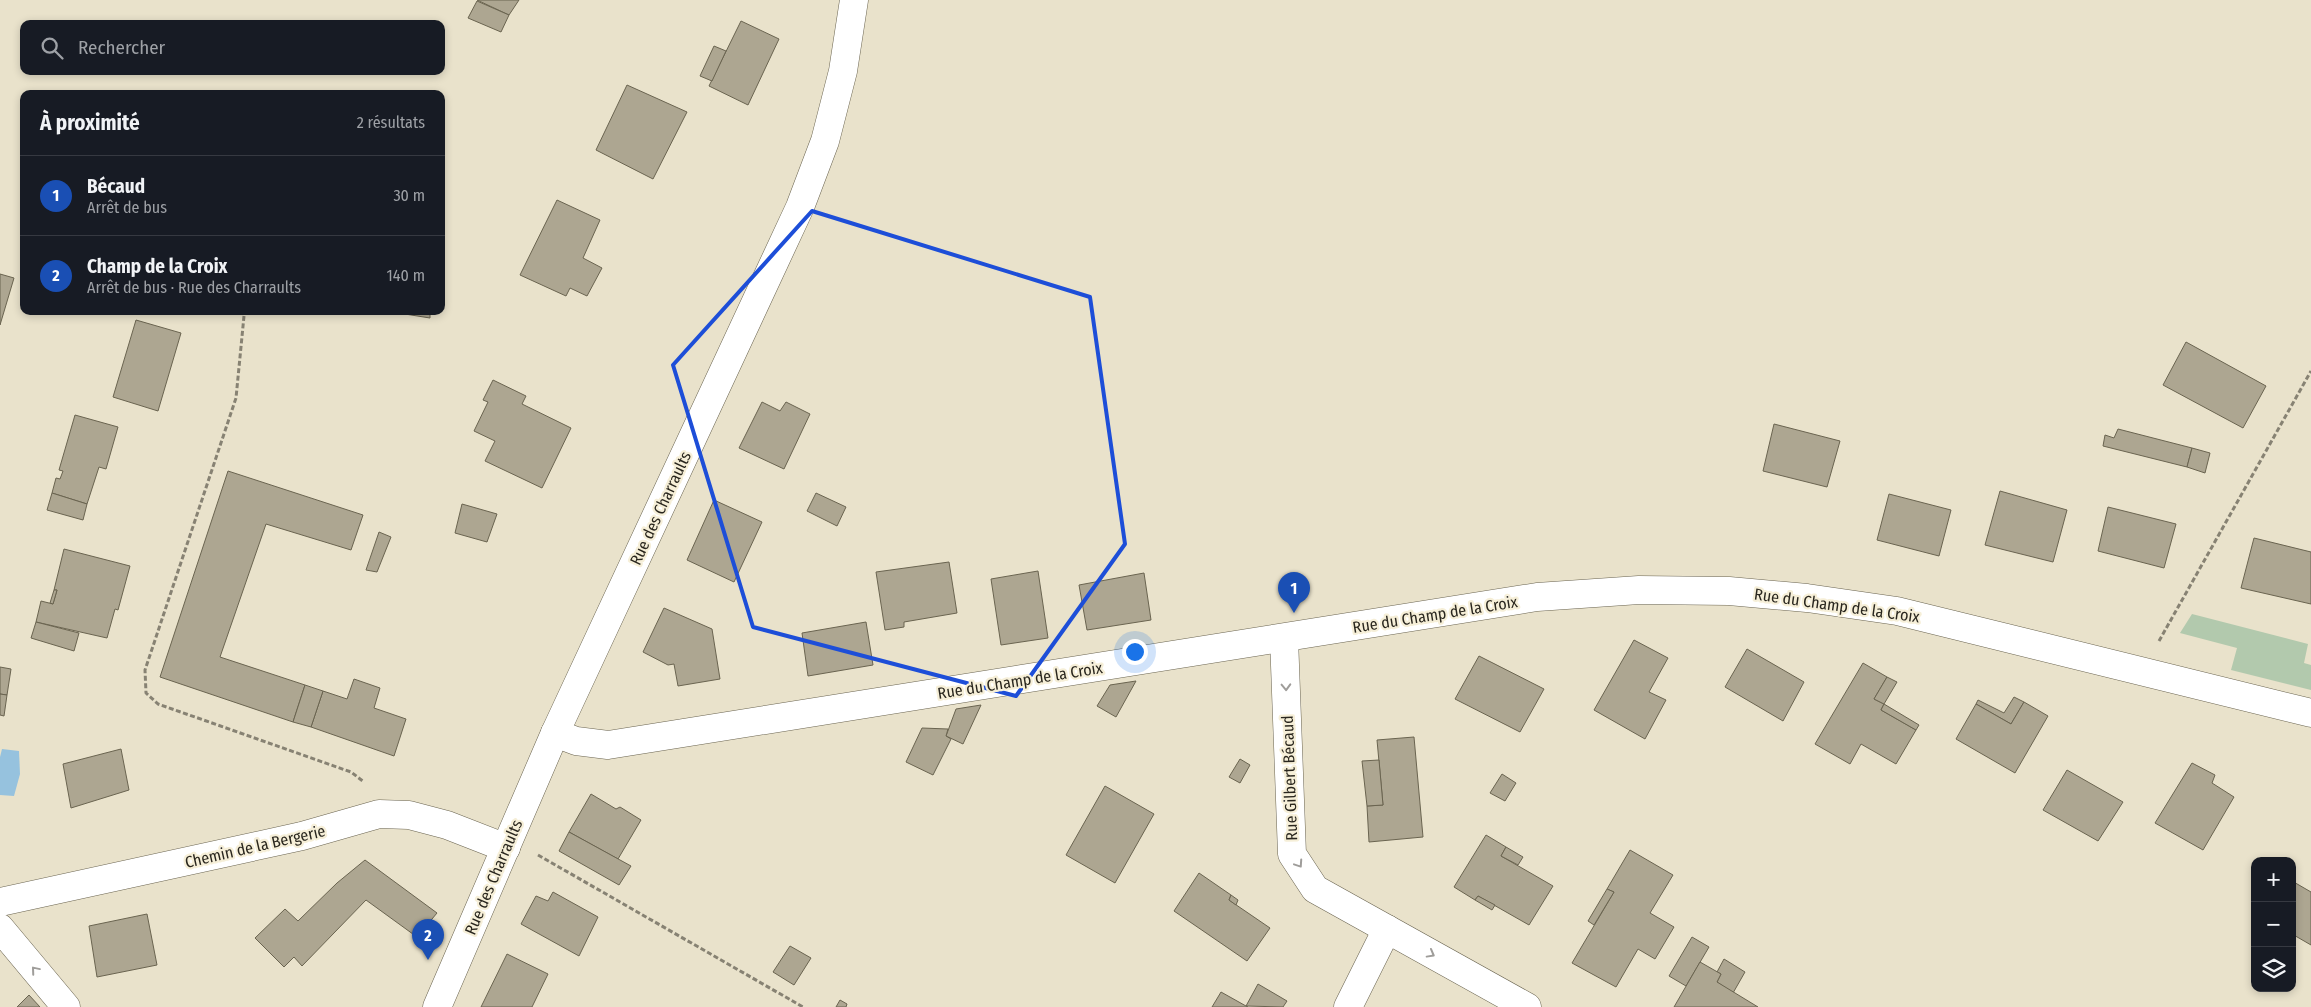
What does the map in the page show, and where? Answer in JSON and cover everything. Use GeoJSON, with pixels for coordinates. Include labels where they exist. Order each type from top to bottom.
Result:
{"type":"FeatureCollection","features":[{"type":"Feature","properties":{"kind":"street","name":"Rue des Charraults"},"geometry":{"type":"LineString","coordinates":[[437,1007],[555,733],[800,207],[830,123],[843,70],[854,0]]}},
{"type":"Feature","properties":{"kind":"street","name":"Rue du Champ de la Croix"},"geometry":{"type":"LineString","coordinates":[[555,733],[576,741],[608,745],[1537,597],[1638,590],[1729,591],[1807,598],[1897,611],[2311,713]]}},
{"type":"Feature","properties":{"kind":"street","name":"Rue Gilbert Bécaud"},"geometry":{"type":"LineString","coordinates":[[1284,638],[1292,854],[1315,889],[1527,1007]]}},
{"type":"Feature","properties":{"kind":"street","name":"Chemin de la Bergerie"},"geometry":{"type":"LineString","coordinates":[[0,902],[302,836],[379,814],[409,815],[508,843]]}},
{"type":"Feature","properties":{"kind":"street"},"geometry":{"type":"LineString","coordinates":[[0,928],[66,1007]]}},
{"type":"Feature","properties":{"kind":"street"},"geometry":{"type":"LineString","coordinates":[[1348,1007],[1387,929]]}},
{"type":"Feature","properties":{"kind":"path"},"geometry":{"type":"LineString","coordinates":[[244,316],[236,398],[145,670],[146,693],[158,704],[351,772],[364,782],[374,798],[379,814]]}},
{"type":"Feature","properties":{"kind":"path"},"geometry":{"type":"LineString","coordinates":[[2142,672],[2311,371]]}},
{"type":"Feature","properties":{"kind":"path"},"geometry":{"type":"LineString","coordinates":[[508,843],[803,1007]]}},
{"type":"Feature","properties":{"kind":"highlighted area"},"geometry":{"type":"Polygon","coordinates":[[[812,211],[1090,297],[1125,544],[1016,696],[753,627],[673,365],[812,211]]]}},
{"type":"Feature","properties":{"kind":"green space"},"geometry":{"type":"Polygon","coordinates":[[[2192,614],[2308,644],[2304,663],[2311,665],[2311,690],[2231,670],[2237,648],[2180,633],[2192,614]]]}},
{"type":"Feature","properties":{"kind":"water"},"geometry":{"type":"Polygon","coordinates":[[[2,749],[19,751],[20,774],[14,796],[0,795],[0,757],[2,749]]]}},
{"type":"Feature","properties":{"kind":"building"},"geometry":{"type":"Polygon","coordinates":[[[477,0],[519,0],[509,15],[477,0]]]}},
{"type":"Feature","properties":{"kind":"building"},"geometry":{"type":"Polygon","coordinates":[[[477,1],[509,15],[501,32],[468,18],[477,1]]]}},
{"type":"Feature","properties":{"kind":"building"},"geometry":{"type":"Polygon","coordinates":[[[741,21],[779,39],[748,105],[709,86],[741,21]]]}},
{"type":"Feature","properties":{"kind":"building"},"geometry":{"type":"Polygon","coordinates":[[[714,46],[726,51],[712,81],[700,76],[714,46]]]}},
{"type":"Feature","properties":{"kind":"building"},"geometry":{"type":"Polygon","coordinates":[[[627,85],[687,112],[653,179],[596,150],[627,85]]]}},
{"type":"Feature","properties":{"kind":"building"},"geometry":{"type":"Polygon","coordinates":[[[557,200],[600,220],[583,258],[602,268],[587,296],[570,288],[566,296],[520,275],[557,200]]]}},
{"type":"Feature","properties":{"kind":"building"},"geometry":{"type":"Polygon","coordinates":[[[0,274],[14,278],[0,325],[0,274]]]}},
{"type":"Feature","properties":{"kind":"building"},"geometry":{"type":"Polygon","coordinates":[[[411,315],[430,315],[430,318],[411,315]]]}},
{"type":"Feature","properties":{"kind":"building"},"geometry":{"type":"Polygon","coordinates":[[[136,320],[181,333],[158,411],[113,397],[136,320]]]}},
{"type":"Feature","properties":{"kind":"building"},"geometry":{"type":"Polygon","coordinates":[[[2186,342],[2266,386],[2243,428],[2163,385],[2186,342]]]}},
{"type":"Feature","properties":{"kind":"building"},"geometry":{"type":"Polygon","coordinates":[[[493,380],[526,396],[522,404],[571,428],[542,488],[485,461],[495,441],[474,431],[488,402],[483,400],[493,380]]]}},
{"type":"Feature","properties":{"kind":"building"},"geometry":{"type":"Polygon","coordinates":[[[762,402],[780,411],[786,402],[810,414],[784,469],[739,448],[762,402]]]}},
{"type":"Feature","properties":{"kind":"building"},"geometry":{"type":"Polygon","coordinates":[[[75,415],[118,427],[106,469],[99,467],[87,504],[52,493],[56,478],[60,479],[63,471],[59,470],[75,415]]]}},
{"type":"Feature","properties":{"kind":"building"},"geometry":{"type":"Polygon","coordinates":[[[1774,424],[1840,441],[1827,487],[1763,471],[1774,424]]]}},
{"type":"Feature","properties":{"kind":"building"},"geometry":{"type":"Polygon","coordinates":[[[2118,429],[2192,448],[2187,467],[2103,446],[2105,435],[2114,438],[2118,429]]]}},
{"type":"Feature","properties":{"kind":"building"},"geometry":{"type":"Polygon","coordinates":[[[2192,448],[2210,453],[2205,473],[2187,467],[2192,448]]]}},
{"type":"Feature","properties":{"kind":"building"},"geometry":{"type":"Polygon","coordinates":[[[228,471],[363,515],[351,550],[266,524],[220,657],[305,685],[293,722],[160,677],[228,471]]]}},
{"type":"Feature","properties":{"kind":"building"},"geometry":{"type":"Polygon","coordinates":[[[2000,491],[2067,510],[2053,562],[1985,545],[2000,491]]]}},
{"type":"Feature","properties":{"kind":"building"},"geometry":{"type":"Polygon","coordinates":[[[52,493],[87,504],[83,520],[47,510],[52,493]]]}},
{"type":"Feature","properties":{"kind":"building"},"geometry":{"type":"Polygon","coordinates":[[[816,493],[846,507],[837,526],[807,511],[816,493]]]}},
{"type":"Feature","properties":{"kind":"building"},"geometry":{"type":"Polygon","coordinates":[[[1889,494],[1951,510],[1939,556],[1877,540],[1889,494]]]}},
{"type":"Feature","properties":{"kind":"building"},"geometry":{"type":"Polygon","coordinates":[[[714,500],[762,522],[734,582],[687,560],[714,500]]]}},
{"type":"Feature","properties":{"kind":"building"},"geometry":{"type":"Polygon","coordinates":[[[462,504],[497,514],[487,542],[455,533],[462,504]]]}},
{"type":"Feature","properties":{"kind":"building"},"geometry":{"type":"Polygon","coordinates":[[[2108,507],[2176,524],[2164,568],[2098,551],[2108,507]]]}},
{"type":"Feature","properties":{"kind":"building"},"geometry":{"type":"Polygon","coordinates":[[[379,532],[391,537],[377,572],[366,570],[379,532]]]}},
{"type":"Feature","properties":{"kind":"building"},"geometry":{"type":"Polygon","coordinates":[[[2254,538],[2311,552],[2311,604],[2241,588],[2254,538]]]}},
{"type":"Feature","properties":{"kind":"building"},"geometry":{"type":"Polygon","coordinates":[[[64,549],[130,566],[118,610],[115,609],[107,638],[36,622],[41,601],[53,604],[57,590],[54,590],[64,549]]]}},
{"type":"Feature","properties":{"kind":"building"},"geometry":{"type":"Polygon","coordinates":[[[949,562],[957,613],[904,622],[904,627],[885,630],[876,572],[949,562]]]}},
{"type":"Feature","properties":{"kind":"building"},"geometry":{"type":"Polygon","coordinates":[[[1038,571],[1048,638],[1001,645],[991,579],[1038,571]]]}},
{"type":"Feature","properties":{"kind":"building"},"geometry":{"type":"Polygon","coordinates":[[[1144,573],[1151,620],[1087,630],[1079,585],[1144,573]]]}},
{"type":"Feature","properties":{"kind":"building"},"geometry":{"type":"Polygon","coordinates":[[[54,590],[57,590],[53,604],[50,603],[54,590]]]}},
{"type":"Feature","properties":{"kind":"building"},"geometry":{"type":"Polygon","coordinates":[[[664,608],[712,629],[720,679],[678,686],[674,664],[668,665],[643,652],[664,608]]]}},
{"type":"Feature","properties":{"kind":"building"},"geometry":{"type":"Polygon","coordinates":[[[36,622],[79,633],[74,651],[31,638],[36,622]]]}},
{"type":"Feature","properties":{"kind":"building"},"geometry":{"type":"Polygon","coordinates":[[[866,622],[873,665],[808,676],[802,633],[866,622]]]}},
{"type":"Feature","properties":{"kind":"building"},"geometry":{"type":"Polygon","coordinates":[[[1634,640],[1668,658],[1649,692],[1666,700],[1645,739],[1594,710],[1634,640]]]}},
{"type":"Feature","properties":{"kind":"building"},"geometry":{"type":"Polygon","coordinates":[[[1747,649],[1804,682],[1783,721],[1725,687],[1747,649]]]}},
{"type":"Feature","properties":{"kind":"building"},"geometry":{"type":"Polygon","coordinates":[[[1479,656],[1544,689],[1520,732],[1455,699],[1479,656]]]}},
{"type":"Feature","properties":{"kind":"building"},"geometry":{"type":"Polygon","coordinates":[[[1863,663],[1887,677],[1874,699],[1884,704],[1881,710],[1916,730],[1896,764],[1861,744],[1850,764],[1815,744],[1863,663]]]}},
{"type":"Feature","properties":{"kind":"building"},"geometry":{"type":"Polygon","coordinates":[[[0,667],[11,669],[7,695],[0,694],[0,667]]]}},
{"type":"Feature","properties":{"kind":"building"},"geometry":{"type":"Polygon","coordinates":[[[1887,677],[1897,682],[1884,704],[1874,699],[1887,677]]]}},
{"type":"Feature","properties":{"kind":"building"},"geometry":{"type":"Polygon","coordinates":[[[354,679],[380,688],[374,708],[406,719],[394,756],[311,727],[323,691],[347,699],[354,679]]]}},
{"type":"Feature","properties":{"kind":"building"},"geometry":{"type":"Polygon","coordinates":[[[1136,681],[1116,717],[1097,706],[1110,685],[1136,681]]]}},
{"type":"Feature","properties":{"kind":"building"},"geometry":{"type":"Polygon","coordinates":[[[305,685],[323,691],[311,727],[293,722],[305,685]]]}},
{"type":"Feature","properties":{"kind":"building"},"geometry":{"type":"Polygon","coordinates":[[[0,694],[7,695],[4,716],[0,715],[0,694]]]}},
{"type":"Feature","properties":{"kind":"building"},"geometry":{"type":"Polygon","coordinates":[[[2014,697],[2024,702],[2011,724],[1976,704],[1978,700],[2004,713],[2014,697]]]}},
{"type":"Feature","properties":{"kind":"building"},"geometry":{"type":"Polygon","coordinates":[[[2024,702],[2048,716],[2015,773],[1956,739],[1976,704],[2011,724],[2024,702]]]}},
{"type":"Feature","properties":{"kind":"building"},"geometry":{"type":"Polygon","coordinates":[[[1884,704],[1919,725],[1916,730],[1881,710],[1884,704]]]}},
{"type":"Feature","properties":{"kind":"building"},"geometry":{"type":"Polygon","coordinates":[[[981,705],[963,744],[946,736],[956,709],[981,705]]]}},
{"type":"Feature","properties":{"kind":"building"},"geometry":{"type":"Polygon","coordinates":[[[922,728],[948,729],[946,736],[951,739],[933,775],[906,762],[922,728]]]}},
{"type":"Feature","properties":{"kind":"building"},"geometry":{"type":"Polygon","coordinates":[[[1414,737],[1423,837],[1369,842],[1367,806],[1383,805],[1377,740],[1414,737]]]}},
{"type":"Feature","properties":{"kind":"building"},"geometry":{"type":"Polygon","coordinates":[[[121,749],[129,790],[71,808],[63,764],[121,749]]]}},
{"type":"Feature","properties":{"kind":"building"},"geometry":{"type":"Polygon","coordinates":[[[1240,759],[1250,765],[1240,783],[1229,777],[1240,759]]]}},
{"type":"Feature","properties":{"kind":"building"},"geometry":{"type":"Polygon","coordinates":[[[1379,760],[1383,805],[1367,806],[1362,761],[1379,760]]]}},
{"type":"Feature","properties":{"kind":"building"},"geometry":{"type":"Polygon","coordinates":[[[2192,763],[2215,775],[2212,783],[2234,797],[2203,850],[2155,823],[2192,763]]]}},
{"type":"Feature","properties":{"kind":"building"},"geometry":{"type":"Polygon","coordinates":[[[2067,770],[2123,802],[2098,841],[2043,810],[2067,770]]]}},
{"type":"Feature","properties":{"kind":"building"},"geometry":{"type":"Polygon","coordinates":[[[1502,774],[1516,783],[1505,801],[1490,793],[1502,774]]]}},
{"type":"Feature","properties":{"kind":"building"},"geometry":{"type":"Polygon","coordinates":[[[1105,786],[1154,814],[1115,883],[1066,855],[1105,786]]]}},
{"type":"Feature","properties":{"kind":"building"},"geometry":{"type":"Polygon","coordinates":[[[591,794],[616,809],[620,807],[641,820],[618,859],[569,832],[591,794]]]}},
{"type":"Feature","properties":{"kind":"building"},"geometry":{"type":"Polygon","coordinates":[[[569,832],[631,866],[619,885],[559,851],[569,832]]]}},
{"type":"Feature","properties":{"kind":"building"},"geometry":{"type":"Polygon","coordinates":[[[1486,835],[1506,847],[1501,856],[1553,886],[1529,925],[1478,896],[1475,900],[1454,887],[1486,835]]]}},
{"type":"Feature","properties":{"kind":"building"},"geometry":{"type":"Polygon","coordinates":[[[1506,847],[1523,857],[1518,865],[1501,856],[1506,847]]]}},
{"type":"Feature","properties":{"kind":"building"},"geometry":{"type":"Polygon","coordinates":[[[1630,850],[1673,875],[1650,913],[1674,927],[1655,959],[1638,949],[1616,987],[1572,963],[1614,892],[1607,889],[1630,850]]]}},
{"type":"Feature","properties":{"kind":"building"},"geometry":{"type":"Polygon","coordinates":[[[365,860],[437,913],[417,937],[366,900],[302,966],[294,957],[284,967],[255,938],[285,909],[298,921],[337,883],[365,860]]]}},
{"type":"Feature","properties":{"kind":"building"},"geometry":{"type":"Polygon","coordinates":[[[1199,873],[1231,895],[1229,900],[1270,928],[1247,961],[1174,911],[1199,873]]]}},
{"type":"Feature","properties":{"kind":"building"},"geometry":{"type":"Polygon","coordinates":[[[2296,883],[2311,892],[2311,945],[2296,936],[2296,883]]]}},
{"type":"Feature","properties":{"kind":"building"},"geometry":{"type":"Polygon","coordinates":[[[1607,889],[1614,892],[1594,925],[1588,921],[1607,889]]]}},
{"type":"Feature","properties":{"kind":"building"},"geometry":{"type":"Polygon","coordinates":[[[553,892],[598,917],[579,956],[521,924],[536,896],[548,901],[553,892]]]}},
{"type":"Feature","properties":{"kind":"building"},"geometry":{"type":"Polygon","coordinates":[[[1231,895],[1238,900],[1236,905],[1229,900],[1231,895]]]}},
{"type":"Feature","properties":{"kind":"building"},"geometry":{"type":"Polygon","coordinates":[[[1478,896],[1495,905],[1492,910],[1475,900],[1478,896]]]}},
{"type":"Feature","properties":{"kind":"building"},"geometry":{"type":"Polygon","coordinates":[[[147,914],[157,965],[97,977],[89,926],[147,914]]]}},
{"type":"Feature","properties":{"kind":"building"},"geometry":{"type":"Polygon","coordinates":[[[1692,937],[1709,947],[1686,986],[1669,976],[1692,937]]]}},
{"type":"Feature","properties":{"kind":"building"},"geometry":{"type":"Polygon","coordinates":[[[790,946],[811,958],[794,985],[773,972],[790,946]]]}},
{"type":"Feature","properties":{"kind":"building"},"geometry":{"type":"Polygon","coordinates":[[[507,954],[548,974],[532,1007],[481,1007],[507,954]]]}},
{"type":"Feature","properties":{"kind":"building"},"geometry":{"type":"Polygon","coordinates":[[[1724,959],[1745,972],[1733,993],[1717,982],[1721,974],[1717,972],[1724,959]]]}},
{"type":"Feature","properties":{"kind":"building"},"geometry":{"type":"Polygon","coordinates":[[[1700,962],[1721,974],[1717,982],[1758,1007],[1674,1007],[1700,962]]]}},
{"type":"Feature","properties":{"kind":"building"},"geometry":{"type":"Polygon","coordinates":[[[1258,984],[1287,1001],[1283,1007],[1246,1006],[1258,984]]]}},
{"type":"Feature","properties":{"kind":"building"},"geometry":{"type":"Polygon","coordinates":[[[1221,992],[1246,1006],[1248,1007],[1212,1007],[1221,992]]]}},
{"type":"Feature","properties":{"kind":"building"},"geometry":{"type":"Polygon","coordinates":[[[29,995],[40,1007],[17,1007],[29,995]]]}},
{"type":"Feature","properties":{"kind":"building"},"geometry":{"type":"Polygon","coordinates":[[[840,1000],[847,1004],[846,1007],[836,1007],[840,1000]]]}},
{"type":"Feature","properties":{"kind":"place","name":"Bécaud"},"geometry":{"type":"Point","coordinates":[1294,613]}},
{"type":"Feature","properties":{"kind":"place","name":"Champ de la Croix"},"geometry":{"type":"Point","coordinates":[428,960]}}]}
